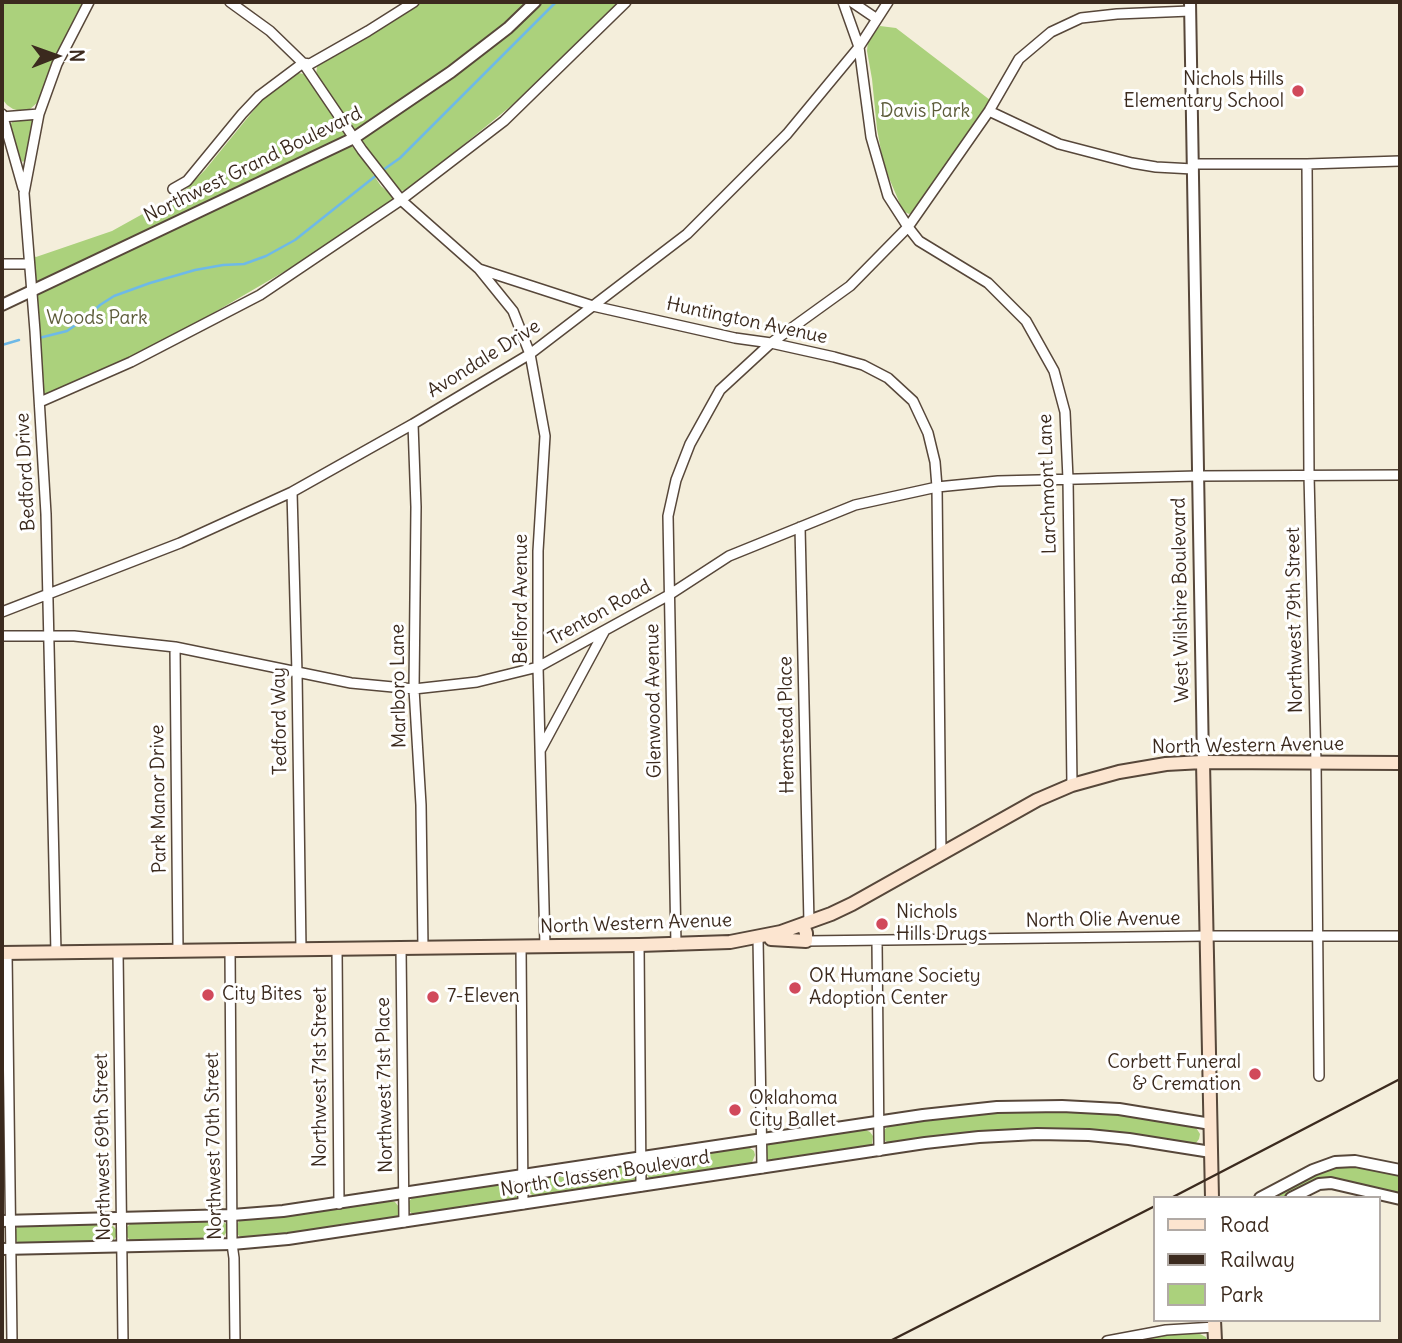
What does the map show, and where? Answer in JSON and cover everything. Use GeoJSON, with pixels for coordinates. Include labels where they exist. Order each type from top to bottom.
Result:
{"type":"FeatureCollection","features":[{"type":"Feature","properties":{"kind":"main road","name":"North Western Avenue"},"geometry":{"type":"LineString","coordinates":[[4,953],[676,945],[730,942],[758,938],[806,924],[852,905],[1020,809],[1073,785],[1119,772],[1203,762],[1400,763]]}},
{"type":"Feature","properties":{"kind":"main road","name":"West Wilshire Boulevard"},"geometry":{"type":"LineString","coordinates":[[1203,762],[1212,1196]]}},
{"type":"Feature","properties":{"kind":"main road"},"geometry":{"type":"LineString","coordinates":[[758,938],[806,941],[806,924]]}},
{"type":"Feature","properties":{"kind":"main road"},"geometry":{"type":"LineString","coordinates":[[1214,1324],[1215,1341]]}},
{"type":"Feature","properties":{"kind":"street","name":"Bedford Drive"},"geometry":{"type":"LineString","coordinates":[[56,953],[46,514],[24,193],[39,114],[57,64],[89,2]]}},
{"type":"Feature","properties":{"kind":"street","name":"Huntington Avenue"},"geometry":{"type":"LineString","coordinates":[[230,2],[270,31],[303,63],[376,169],[401,200],[479,269],[593,306],[863,365],[888,378],[913,401],[928,433],[935,462],[937,487],[941,854]]}},
{"type":"Feature","properties":{"kind":"street","name":"Northwest Grand Boulevard"},"geometry":{"type":"LineString","coordinates":[[173,189],[187,181],[259,96],[303,63],[310,64],[414,2]]}},
{"type":"Feature","properties":{"kind":"street","name":"Northwest Grand Boulevard"},"geometry":{"type":"LineString","coordinates":[[2,305],[354,138],[452,72],[508,29],[535,2]]}},
{"type":"Feature","properties":{"kind":"street"},"geometry":{"type":"LineString","coordinates":[[40,402],[131,362],[260,295],[401,200],[503,121],[626,2]]}},
{"type":"Feature","properties":{"kind":"street","name":"Larchmont Lane"},"geometry":{"type":"LineString","coordinates":[[843,2],[859,47],[871,138],[888,196],[919,241],[988,283],[1026,321],[1054,371],[1065,412],[1073,785]]}},
{"type":"Feature","properties":{"kind":"street"},"geometry":{"type":"LineString","coordinates":[[852,2],[877,19]]}},
{"type":"Feature","properties":{"kind":"street","name":"Avondale Drive"},"geometry":{"type":"LineString","coordinates":[[2,612],[180,543],[292,492],[530,354],[687,234],[788,134],[859,47],[888,2]]}},
{"type":"Feature","properties":{"kind":"street","name":"Glenwood Avenue"},"geometry":{"type":"LineString","coordinates":[[676,945],[668,516],[676,480],[690,444],[720,390],[771,343],[850,286],[908,227],[989,111],[1019,58],[1051,32],[1081,18],[1190,6]]}},
{"type":"Feature","properties":{"kind":"street","name":"West Wilshire Boulevard"},"geometry":{"type":"LineString","coordinates":[[1190,6],[1203,762]]}},
{"type":"Feature","properties":{"kind":"street"},"geometry":{"type":"LineString","coordinates":[[989,111],[1059,144],[1156,167],[1400,161]]}},
{"type":"Feature","properties":{"kind":"street"},"geometry":{"type":"LineString","coordinates":[[24,193],[2,116],[39,114]]}},
{"type":"Feature","properties":{"kind":"street","name":"Northwest 79th Street"},"geometry":{"type":"LineString","coordinates":[[1307,164],[1319,1076]]}},
{"type":"Feature","properties":{"kind":"street"},"geometry":{"type":"LineString","coordinates":[[2,264],[29,264]]}},
{"type":"Feature","properties":{"kind":"street","name":"Belford Avenue"},"geometry":{"type":"LineString","coordinates":[[479,269],[513,310],[530,354],[545,436],[538,551],[545,946]]}},
{"type":"Feature","properties":{"kind":"street","name":"Marlboro Lane"},"geometry":{"type":"LineString","coordinates":[[413,424],[416,507],[414,689],[421,804],[422,948]]}},
{"type":"Feature","properties":{"kind":"street","name":"Trenton Road"},"geometry":{"type":"LineString","coordinates":[[2,636],[50,635],[175,647],[351,683],[414,689],[477,682],[538,667],[669,595],[729,556],[856,505],[937,487],[998,481],[1400,475]]}},
{"type":"Feature","properties":{"kind":"street","name":"Tedford Way"},"geometry":{"type":"LineString","coordinates":[[292,492],[301,950]]}},
{"type":"Feature","properties":{"kind":"street","name":"Hemstead Place"},"geometry":{"type":"LineString","coordinates":[[800,527],[806,924]]}},
{"type":"Feature","properties":{"kind":"street"},"geometry":{"type":"LineString","coordinates":[[540,750],[605,631]]}},
{"type":"Feature","properties":{"kind":"street","name":"Park Manor Drive"},"geometry":{"type":"LineString","coordinates":[[175,647],[178,951]]}},
{"type":"Feature","properties":{"kind":"street","name":"North Olie Avenue"},"geometry":{"type":"LineString","coordinates":[[806,941],[1400,936]]}},
{"type":"Feature","properties":{"kind":"street"},"geometry":{"type":"LineString","coordinates":[[758,938],[762,1168]]}},
{"type":"Feature","properties":{"kind":"street"},"geometry":{"type":"LineString","coordinates":[[877,941],[879,1150]]}},
{"type":"Feature","properties":{"kind":"street"},"geometry":{"type":"LineString","coordinates":[[639,945],[641,1186]]}},
{"type":"Feature","properties":{"kind":"street"},"geometry":{"type":"LineString","coordinates":[[521,947],[523,1204]]}},
{"type":"Feature","properties":{"kind":"street","name":"Northwest 71st Place"},"geometry":{"type":"LineString","coordinates":[[401,948],[404,1223]]}},
{"type":"Feature","properties":{"kind":"street","name":"Northwest 71st Street"},"geometry":{"type":"LineString","coordinates":[[337,949],[339,1204]]}},
{"type":"Feature","properties":{"kind":"street","name":"Northwest 70th Street"},"geometry":{"type":"LineString","coordinates":[[230,950],[235,1341]]}},
{"type":"Feature","properties":{"kind":"street","name":"Northwest 69th Street"},"geometry":{"type":"LineString","coordinates":[[118,952],[123,1341]]}},
{"type":"Feature","properties":{"kind":"street"},"geometry":{"type":"LineString","coordinates":[[4,953],[6,1249],[12,1341]]}},
{"type":"Feature","properties":{"kind":"street","name":"North Classen Boulevard"},"geometry":{"type":"LineString","coordinates":[[6,1221],[283,1212],[955,1110],[1051,1106],[1119,1109],[1211,1124]]}},
{"type":"Feature","properties":{"kind":"street","name":"North Classen Boulevard"},"geometry":{"type":"LineString","coordinates":[[6,1249],[232,1244],[305,1237],[979,1137],[1062,1134],[1129,1139],[1211,1152]]}},
{"type":"Feature","properties":{"kind":"street"},"geometry":{"type":"LineString","coordinates":[[1264,1196],[1313,1170],[1335,1162],[1355,1161],[1400,1170]]}},
{"type":"Feature","properties":{"kind":"street"},"geometry":{"type":"LineString","coordinates":[[1295,1196],[1319,1184],[1331,1183],[1400,1199]]}},
{"type":"Feature","properties":{"kind":"street"},"geometry":{"type":"LineString","coordinates":[[1107,1341],[1214,1324]]}},
{"type":"Feature","properties":{"kind":"green space"},"geometry":{"type":"Polygon","coordinates":[[[2,2],[86,2],[53,64],[37,103],[30,109],[21,111],[13,109],[3,100],[2,2]]]}},
{"type":"Feature","properties":{"kind":"green space"},"geometry":{"type":"Polygon","coordinates":[[[422,2],[529,2],[464,57],[356,131],[316,75],[319,63],[422,2]]]}},
{"type":"Feature","properties":{"kind":"green space"},"geometry":{"type":"Polygon","coordinates":[[[543,2],[620,2],[511,106],[408,190],[397,189],[362,140],[447,82],[494,46],[543,2]]]}},
{"type":"Feature","properties":{"kind":"green space","name":"Davis Park"},"geometry":{"type":"Polygon","coordinates":[[[880,26],[896,28],[990,100],[915,212],[909,214],[903,211],[889,178],[877,129],[867,51],[868,41],[880,26]]]}},
{"type":"Feature","properties":{"kind":"green space","name":"Woods Park"},"geometry":{"type":"Polygon","coordinates":[[[298,73],[305,74],[345,132],[345,137],[38,283],[34,280],[32,255],[36,257],[112,231],[184,191],[205,170],[262,100],[298,73]]]}},
{"type":"Feature","properties":{"kind":"green space"},"geometry":{"type":"Polygon","coordinates":[[[30,119],[33,122],[23,162],[10,125],[14,120],[30,119]]]}},
{"type":"Feature","properties":{"kind":"green space","name":"Woods Park"},"geometry":{"type":"Polygon","coordinates":[[[349,145],[356,149],[381,186],[393,196],[392,200],[299,263],[203,319],[122,361],[48,394],[44,393],[36,294],[349,145]]]}},
{"type":"Feature","properties":{"kind":"green space"},"geometry":{"type":"Polygon","coordinates":[[[992,1112],[1126,1115],[1195,1126],[1200,1134],[1196,1143],[1191,1145],[1110,1133],[892,1145],[882,1136],[889,1126],[992,1112]]]}},
{"type":"Feature","properties":{"kind":"green space"},"geometry":{"type":"Polygon","coordinates":[[[864,1129],[873,1136],[872,1145],[868,1147],[771,1162],[764,1155],[771,1143],[864,1129]]]}},
{"type":"Feature","properties":{"kind":"green space"},"geometry":{"type":"Polygon","coordinates":[[[744,1147],[754,1151],[751,1165],[651,1180],[646,1174],[647,1166],[652,1161],[744,1147]]]}},
{"type":"Feature","properties":{"kind":"green space"},"geometry":{"type":"Polygon","coordinates":[[[629,1164],[637,1173],[635,1181],[630,1184],[535,1198],[527,1188],[535,1178],[629,1164]]]}},
{"type":"Feature","properties":{"kind":"green space"},"geometry":{"type":"Polygon","coordinates":[[[1345,1164],[1400,1174],[1400,1195],[1316,1181],[1286,1196],[1272,1196],[1321,1171],[1345,1164]]]}},
{"type":"Feature","properties":{"kind":"green space"},"geometry":{"type":"Polygon","coordinates":[[[508,1182],[515,1184],[518,1190],[518,1196],[512,1202],[415,1216],[409,1211],[409,1201],[415,1196],[508,1182]]]}},
{"type":"Feature","properties":{"kind":"green space"},"geometry":{"type":"Polygon","coordinates":[[[388,1200],[399,1207],[396,1218],[299,1234],[244,1239],[236,1231],[241,1219],[289,1215],[388,1200]]]}},
{"type":"Feature","properties":{"kind":"green space"},"geometry":{"type":"Polygon","coordinates":[[[221,1220],[226,1224],[227,1231],[222,1239],[131,1241],[126,1232],[131,1223],[221,1220]]]}},
{"type":"Feature","properties":{"kind":"green space"},"geometry":{"type":"Polygon","coordinates":[[[110,1223],[116,1229],[116,1237],[112,1242],[19,1244],[14,1237],[19,1226],[110,1223]]]}},
{"type":"Feature","properties":{"kind":"green space"},"geometry":{"type":"Polygon","coordinates":[[[1198,1333],[1206,1337],[1207,1341],[1120,1341],[1155,1334],[1198,1333]]]}},
{"type":"Feature","properties":{"kind":"waterway"},"geometry":{"type":"LineString","coordinates":[[383,170],[400,158],[556,2]]}},
{"type":"Feature","properties":{"kind":"waterway"},"geometry":{"type":"LineString","coordinates":[[39,338],[67,331],[114,296],[195,270],[244,264],[266,256],[295,240],[378,174]]}},
{"type":"Feature","properties":{"kind":"waterway"},"geometry":{"type":"LineString","coordinates":[[2,345],[19,340]]}},
{"type":"Feature","properties":{"kind":"railway"},"geometry":{"type":"LineString","coordinates":[[1175,1196],[1400,1079]]}},
{"type":"Feature","properties":{"kind":"railway"},"geometry":{"type":"LineString","coordinates":[[890,1341],[1154,1207]]}},
{"type":"Feature","properties":{"kind":"place","name":"Nichols Hills Elementary School"},"geometry":{"type":"Point","coordinates":[1298,91]}},
{"type":"Feature","properties":{"kind":"place","name":"Nichols Hills Drugs"},"geometry":{"type":"Point","coordinates":[882,924]}},
{"type":"Feature","properties":{"kind":"place","name":"OK Humane Society Adoption Center"},"geometry":{"type":"Point","coordinates":[795,988]}},
{"type":"Feature","properties":{"kind":"place","name":"City Bites"},"geometry":{"type":"Point","coordinates":[208,995]}},
{"type":"Feature","properties":{"kind":"place","name":"7-Eleven"},"geometry":{"type":"Point","coordinates":[433,997]}},
{"type":"Feature","properties":{"kind":"place","name":"Corbett Funeral & Cremation"},"geometry":{"type":"Point","coordinates":[1255,1074]}},
{"type":"Feature","properties":{"kind":"place","name":"Oklahoma City Ballet"},"geometry":{"type":"Point","coordinates":[735,1110]}}]}
